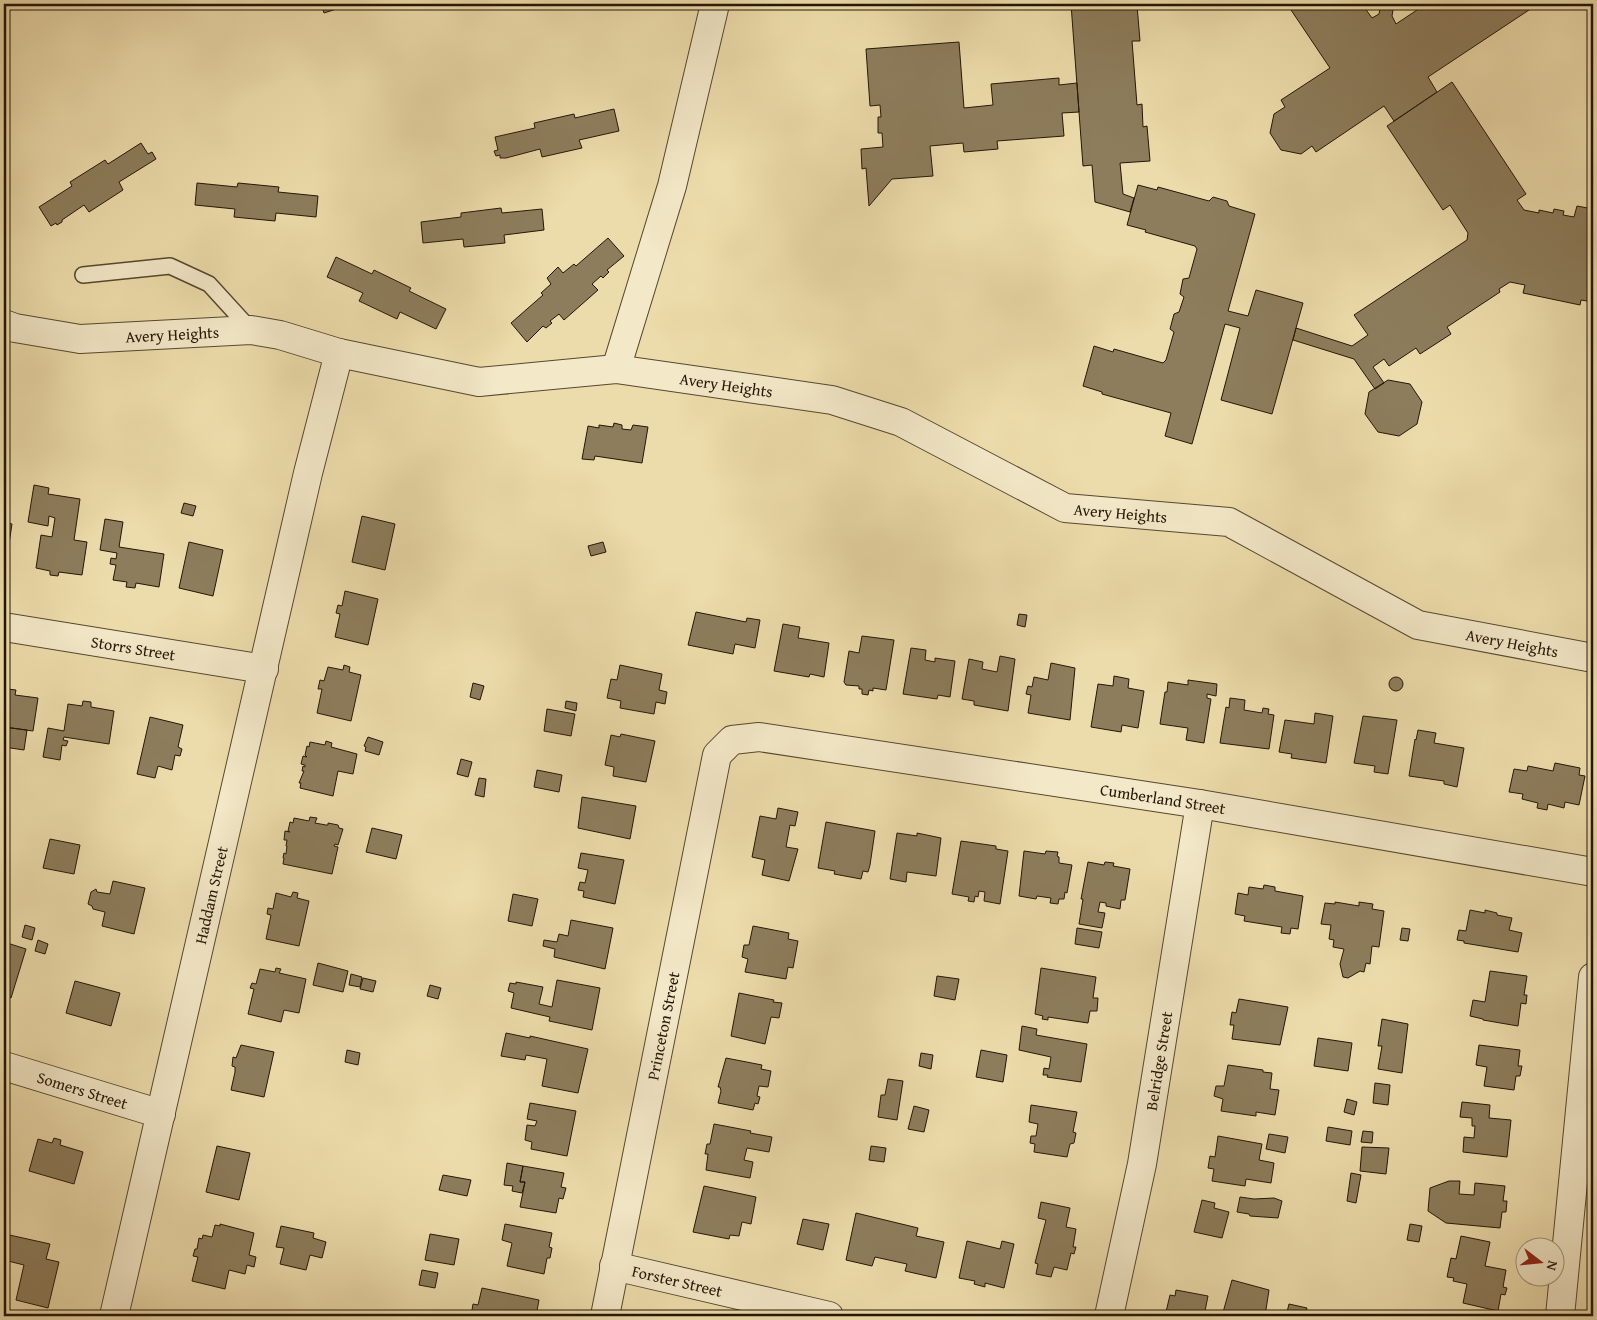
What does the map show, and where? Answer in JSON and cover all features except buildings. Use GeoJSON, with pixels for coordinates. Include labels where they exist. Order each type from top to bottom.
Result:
{"type":"FeatureCollection","features":[{"type":"Feature","properties":{"kind":"street"},"geometry":{"type":"LineString","coordinates":[[616,369],[672,186],[715,4]]}},
{"type":"Feature","properties":{"kind":"street","name":"Avery Heights"},"geometry":{"type":"LineString","coordinates":[[4,324],[15,328],[80,339],[251,330],[280,335],[339,353],[479,382],[616,369],[832,400],[900,422],[1066,508],[1229,522],[1418,625],[1593,658]]}},
{"type":"Feature","properties":{"kind":"street","name":"Haddam Street"},"geometry":{"type":"LineString","coordinates":[[114,1316],[308,473],[339,353]]}},
{"type":"Feature","properties":{"kind":"street","name":"Storrs Street"},"geometry":{"type":"LineString","coordinates":[[4,627],[264,669]]}},
{"type":"Feature","properties":{"kind":"street","name":"Cumberland Street"},"geometry":{"type":"LineString","coordinates":[[732,740],[759,737],[1200,804],[1593,872]]}},
{"type":"Feature","properties":{"kind":"street","name":"Princeton Street"},"geometry":{"type":"LineString","coordinates":[[605,1316],[717,755],[732,740]]}},
{"type":"Feature","properties":{"kind":"street","name":"Belridge Street"},"geometry":{"type":"LineString","coordinates":[[1109,1316],[1142,1164],[1200,804]]}},
{"type":"Feature","properties":{"kind":"street"},"geometry":{"type":"LineString","coordinates":[[1560,1316],[1593,977]]}},
{"type":"Feature","properties":{"kind":"street","name":"Somers Street"},"geometry":{"type":"LineString","coordinates":[[4,1066],[161,1114]]}},
{"type":"Feature","properties":{"kind":"street","name":"Forster Street"},"geometry":{"type":"LineString","coordinates":[[614,1266],[829,1316]]}},
{"type":"Feature","properties":{"kind":"lane"},"geometry":{"type":"LineString","coordinates":[[83,276],[170,266],[209,284],[251,330]]}}]}
